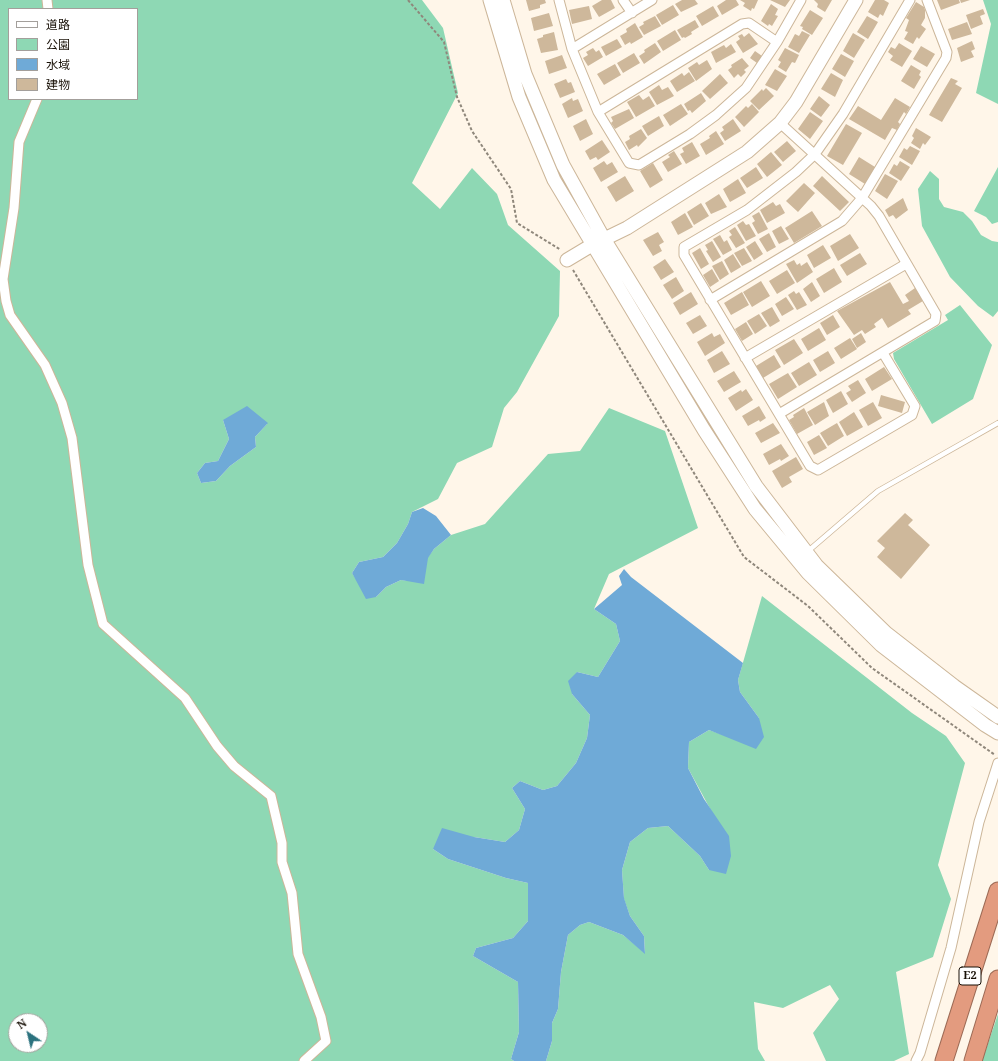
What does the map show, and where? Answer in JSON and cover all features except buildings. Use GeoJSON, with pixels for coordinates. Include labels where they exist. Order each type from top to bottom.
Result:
{"type":"FeatureCollection","features":[{"type":"Feature","properties":{"kind":"highway","name":"E2"},"geometry":{"type":"LineString","coordinates":[[944,1061],[998,891]]}},
{"type":"Feature","properties":{"kind":"highway","name":"E2"},"geometry":{"type":"LineString","coordinates":[[973,1061],[998,979]]}},
{"type":"Feature","properties":{"kind":"street"},"geometry":{"type":"LineString","coordinates":[[490,0],[519,97],[554,180],[598,242],[756,486],[817,566],[886,633],[996,715]]}},
{"type":"Feature","properties":{"kind":"street"},"geometry":{"type":"LineString","coordinates":[[503,0],[525,74],[560,158],[598,242],[704,430],[754,509],[808,573],[881,645],[985,725],[998,733]]}},
{"type":"Feature","properties":{"kind":"street"},"geometry":{"type":"LineString","coordinates":[[559,0],[572,49],[598,112],[629,163],[639,165],[690,134],[716,115],[746,88],[777,42],[801,0]]}},
{"type":"Feature","properties":{"kind":"street"},"geometry":{"type":"LineString","coordinates":[[623,0],[632,13]]}},
{"type":"Feature","properties":{"kind":"street"},"geometry":{"type":"LineString","coordinates":[[572,49],[652,0]]}},
{"type":"Feature","properties":{"kind":"street"},"geometry":{"type":"LineString","coordinates":[[568,260],[598,242],[627,228],[748,152],[780,122],[796,102],[856,0]]}},
{"type":"Feature","properties":{"kind":"street"},"geometry":{"type":"LineString","coordinates":[[883,353],[915,406],[912,415],[818,470],[810,466],[684,255],[684,247],[747,210],[796,172],[815,154],[843,114],[910,0]]}},
{"type":"Feature","properties":{"kind":"street"},"geometry":{"type":"LineString","coordinates":[[710,300],[842,221],[862,198],[946,58],[947,52],[927,0]]}},
{"type":"Feature","properties":{"kind":"street"},"geometry":{"type":"LineString","coordinates":[[598,112],[742,24],[749,24],[777,42]]}},
{"type":"Feature","properties":{"kind":"street"},"geometry":{"type":"LineString","coordinates":[[37,100],[19,142],[14,208],[3,279],[6,301],[10,315],[45,365],[62,403],[72,438],[88,565],[103,624],[185,698],[217,746],[234,766],[271,796],[282,843],[282,862],[292,894],[298,954],[321,1017],[326,1041],[304,1061]]}},
{"type":"Feature","properties":{"kind":"street"},"geometry":{"type":"LineString","coordinates":[[779,414],[935,321],[936,314],[879,216],[862,198],[780,122]]}},
{"type":"Feature","properties":{"kind":"street"},"geometry":{"type":"LineString","coordinates":[[745,358],[906,264]]}},
{"type":"Feature","properties":{"kind":"street"},"geometry":{"type":"LineString","coordinates":[[916,1061],[920,1053],[951,948],[979,822],[998,763]]}},
{"type":"Feature","properties":{"kind":"lane"},"geometry":{"type":"LineString","coordinates":[[807,552],[878,491],[998,423]]}},
{"type":"Feature","properties":{"kind":"path"},"geometry":{"type":"LineString","coordinates":[[408,0],[444,42],[457,97],[472,131],[511,189],[517,223],[561,249],[744,557],[808,606],[872,668],[998,756]]}},
{"type":"Feature","properties":{"kind":"green space"},"geometry":{"type":"Polygon","coordinates":[[[0,0],[422,0],[443,28],[458,93],[412,183],[440,209],[472,168],[497,194],[508,225],[560,271],[559,316],[517,392],[504,408],[492,447],[457,463],[438,499],[412,512],[408,524],[397,543],[383,557],[359,562],[352,573],[362,588],[376,597],[386,587],[401,580],[410,581],[434,549],[451,535],[485,524],[548,454],[580,451],[609,408],[665,431],[698,528],[609,574],[594,609],[616,624],[620,641],[598,677],[577,672],[572,694],[590,715],[587,738],[576,763],[557,786],[543,790],[520,781],[512,788],[525,809],[519,830],[505,842],[474,837],[433,849],[448,859],[506,878],[528,883],[528,921],[513,938],[476,948],[473,956],[518,982],[519,1032],[511,1059],[514,1061],[0,1061],[0,0]],[[223,420],[229,439],[218,461],[205,463],[197,473],[201,483],[216,481],[230,466],[256,447],[255,437],[267,424],[223,420]]]}},
{"type":"Feature","properties":{"kind":"green space"},"geometry":{"type":"Polygon","coordinates":[[[983,0],[998,0],[998,104],[976,93],[991,24],[983,0]]]}},
{"type":"Feature","properties":{"kind":"green space"},"geometry":{"type":"Polygon","coordinates":[[[998,167],[998,222],[992,224],[986,217],[974,211],[998,167]]]}},
{"type":"Feature","properties":{"kind":"green space"},"geometry":{"type":"Polygon","coordinates":[[[930,171],[939,179],[939,199],[944,207],[963,212],[972,221],[981,235],[992,241],[998,242],[998,311],[993,317],[978,306],[950,277],[922,226],[918,189],[930,171]]]}},
{"type":"Feature","properties":{"kind":"green space"},"geometry":{"type":"Polygon","coordinates":[[[960,305],[992,345],[973,399],[932,424],[894,359],[893,353],[948,320],[945,315],[960,305]]]}},
{"type":"Feature","properties":{"kind":"green space"},"geometry":{"type":"Polygon","coordinates":[[[762,596],[912,713],[946,736],[965,763],[938,865],[951,899],[933,957],[896,972],[909,1054],[894,1061],[826,1061],[813,1033],[839,999],[830,985],[783,1008],[754,1002],[758,1049],[765,1061],[546,1061],[552,1041],[552,1023],[558,1009],[561,972],[568,935],[580,925],[589,922],[623,935],[645,953],[644,936],[630,916],[624,899],[622,870],[630,842],[648,828],[668,826],[700,856],[709,870],[714,816],[688,768],[689,742],[709,730],[726,736],[759,718],[740,692],[738,680],[762,596]]]}},
{"type":"Feature","properties":{"kind":"green space"},"geometry":{"type":"Polygon","coordinates":[[[998,1014],[998,1061],[982,1061],[998,1014]]]}},
{"type":"Feature","properties":{"kind":"water"},"geometry":{"type":"Polygon","coordinates":[[[247,406],[268,423],[255,437],[256,447],[230,466],[216,481],[201,483],[197,473],[205,463],[218,461],[229,439],[223,420],[247,406]]]}},
{"type":"Feature","properties":{"kind":"water"},"geometry":{"type":"Polygon","coordinates":[[[423,508],[436,516],[451,535],[434,549],[428,558],[424,584],[401,580],[386,587],[376,597],[366,599],[352,573],[359,562],[383,557],[397,543],[408,524],[412,512],[423,508]]]}},
{"type":"Feature","properties":{"kind":"water"},"geometry":{"type":"Polygon","coordinates":[[[624,569],[631,577],[743,663],[738,680],[740,692],[759,718],[764,737],[756,749],[709,730],[689,742],[688,768],[704,799],[729,836],[731,856],[726,874],[709,870],[700,856],[668,826],[648,828],[630,842],[622,870],[624,898],[630,916],[644,936],[645,954],[623,935],[589,922],[580,925],[568,935],[561,972],[558,1009],[552,1023],[552,1041],[546,1061],[514,1061],[511,1059],[519,1032],[518,982],[473,956],[476,948],[513,938],[528,921],[528,883],[506,878],[448,859],[433,849],[442,828],[474,837],[505,842],[519,830],[525,809],[512,788],[520,781],[543,790],[557,786],[576,763],[587,738],[590,715],[572,694],[568,681],[577,672],[598,677],[620,641],[616,624],[594,609],[622,585],[619,576],[624,569]]]}}]}
